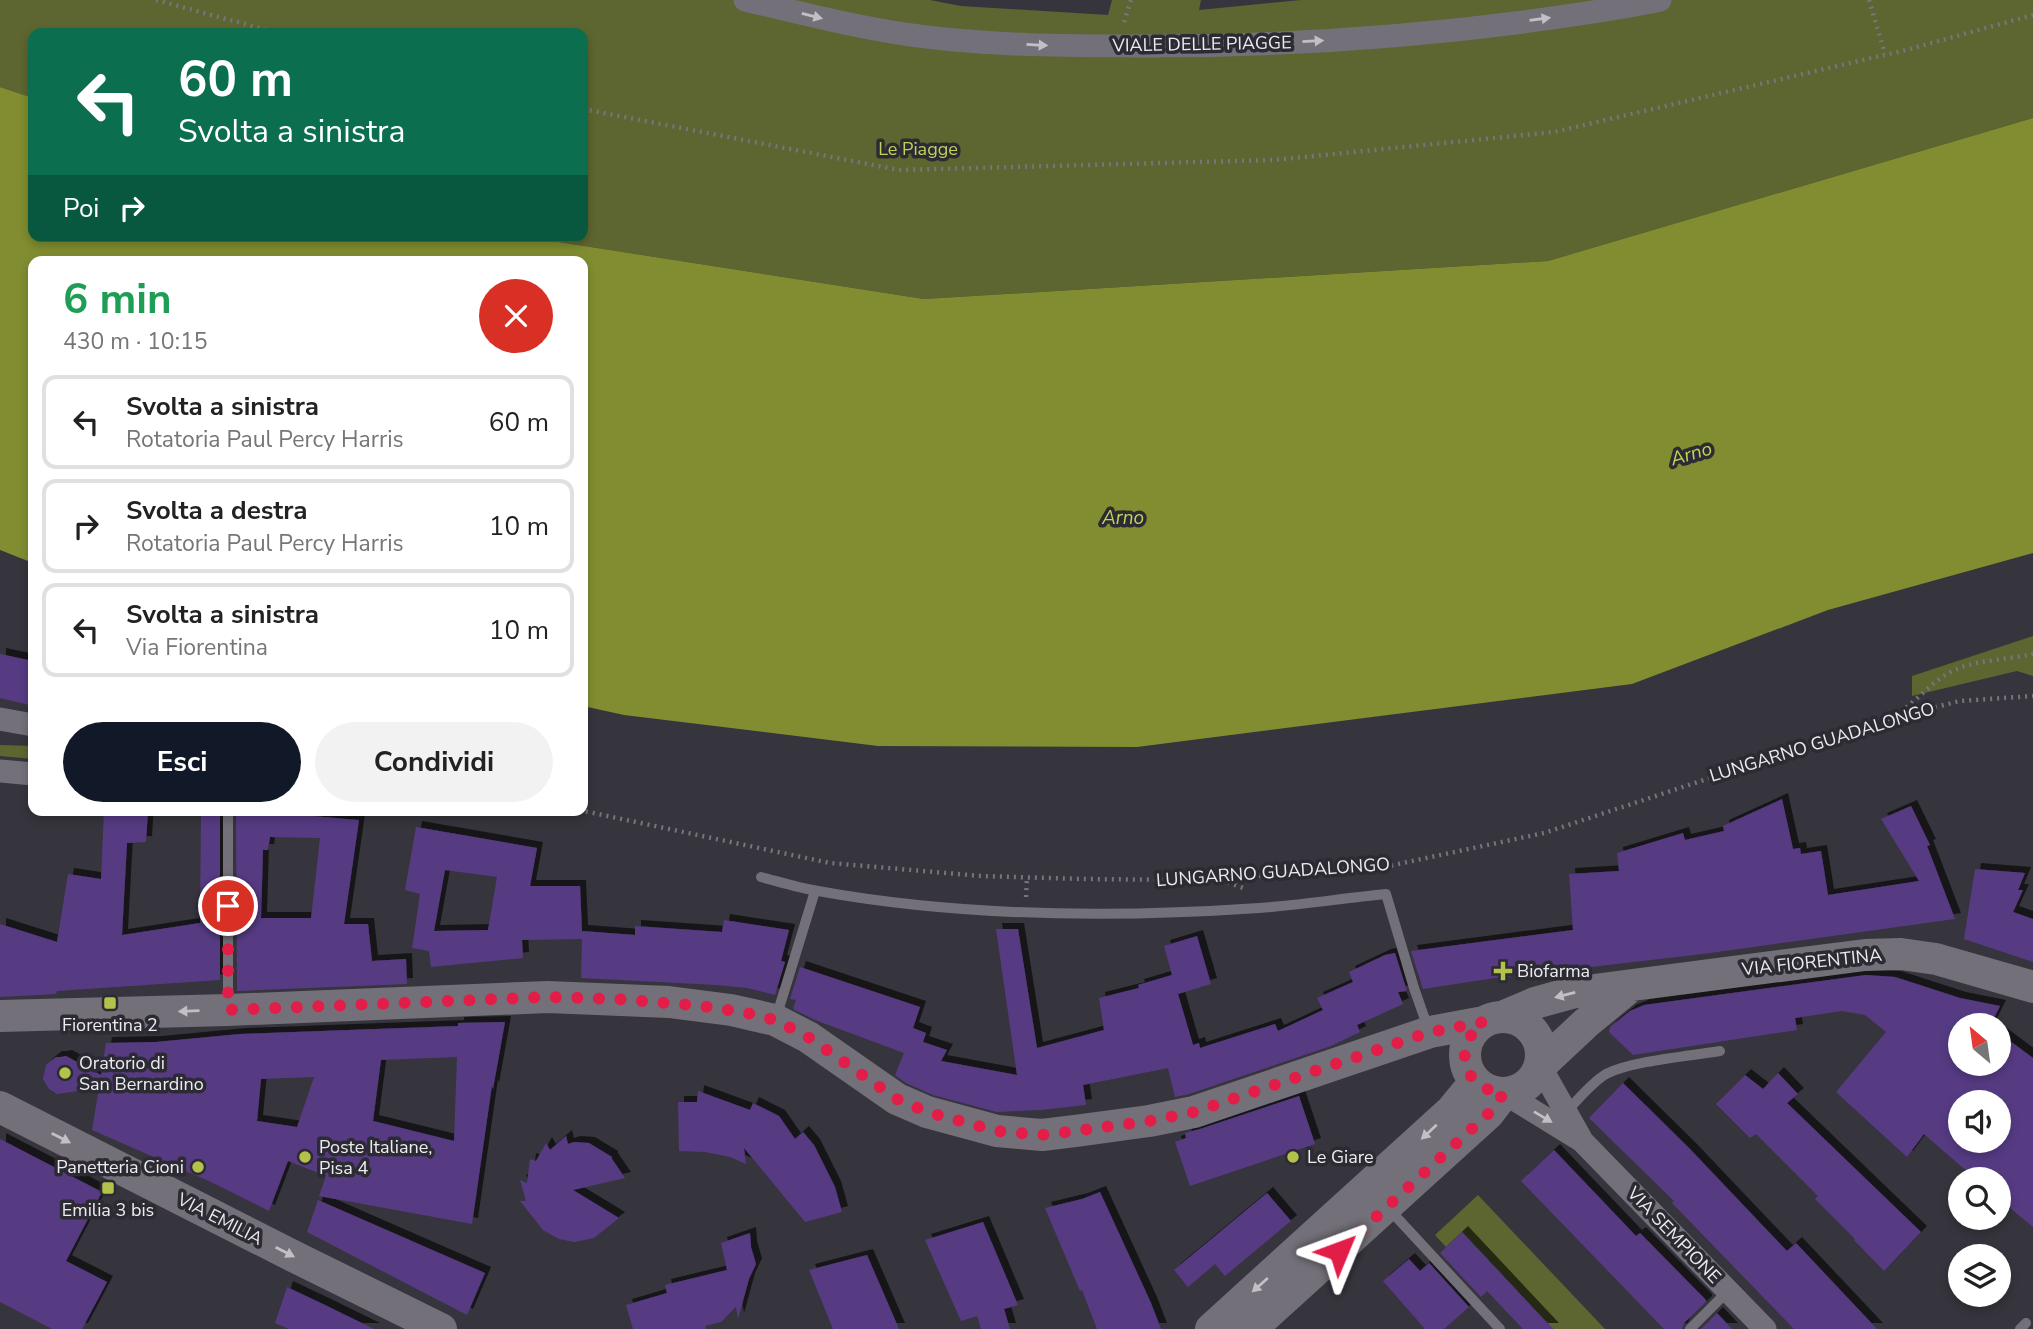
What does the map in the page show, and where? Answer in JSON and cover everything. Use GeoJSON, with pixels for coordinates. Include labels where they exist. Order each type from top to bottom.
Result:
{"type":"FeatureCollection","features":[{"type":"Feature","properties":{"kind":"main road","name":"VIA FIORENTINA"},"geometry":{"type":"LineString","coordinates":[[7,1021],[575,997],[680,1004],[731,1010],[775,1020],[808,1037],[897,1099],[956,1121],[997,1131],[1042,1135],[1149,1121],[1194,1112],[1430,1032],[1493,1019],[1571,993],[1774,965],[1886,954],[1936,958],[2033,987]]}},
{"type":"Feature","properties":{"kind":"main road"},"geometry":{"type":"LineString","coordinates":[[1540,1066],[1539,1042],[1525,1024],[1514,1019],[1493,1019],[1475,1029],[1465,1049],[1469,1072],[1489,1088],[1516,1091],[1526,1086],[1540,1066],[1631,986]]}},
{"type":"Feature","properties":{"kind":"main road"},"geometry":{"type":"LineString","coordinates":[[1251,1329],[1488,1114],[1489,1088]]}},
{"type":"Feature","properties":{"kind":"main road"},"geometry":{"type":"LineString","coordinates":[[1212,1329],[1443,1119],[1489,1088]]}},
{"type":"Feature","properties":{"kind":"main road","name":"VIA EMILIA"},"geometry":{"type":"LineString","coordinates":[[0,1107],[441,1329]]}},
{"type":"Feature","properties":{"kind":"street","name":"VIALE DELLE PIAGGE"},"geometry":{"type":"LineString","coordinates":[[746,0],[841,23],[914,35],[1038,46],[1216,46],[1338,40],[1457,30],[1618,9],[1660,0]]}},
{"type":"Feature","properties":{"kind":"street"},"geometry":{"type":"LineString","coordinates":[[0,719],[28,724]]}},
{"type":"Feature","properties":{"kind":"street"},"geometry":{"type":"LineString","coordinates":[[0,771],[28,774]]}},
{"type":"Feature","properties":{"kind":"street","name":"VIA SEMPIONE"},"geometry":{"type":"LineString","coordinates":[[1540,1066],[1582,1141],[1765,1329]]}},
{"type":"Feature","properties":{"kind":"street","name":"VIA SEMPIONE"},"geometry":{"type":"LineString","coordinates":[[1489,1088],[1582,1141]]}},
{"type":"Feature","properties":{"kind":"lane"},"geometry":{"type":"LineString","coordinates":[[228,816],[228,1010]]}},
{"type":"Feature","properties":{"kind":"lane"},"geometry":{"type":"LineString","coordinates":[[761,877],[815,891],[885,901],[971,910],[1078,913],[1260,908],[1387,894],[1414,988],[1430,1032]]}},
{"type":"Feature","properties":{"kind":"lane"},"geometry":{"type":"LineString","coordinates":[[775,1020],[815,891]]}},
{"type":"Feature","properties":{"kind":"lane"},"geometry":{"type":"LineString","coordinates":[[1566,1112],[1608,1073],[1627,1067],[1720,1051]]}},
{"type":"Feature","properties":{"kind":"lane"},"geometry":{"type":"LineString","coordinates":[[1386,1206],[1500,1329]]}},
{"type":"Feature","properties":{"kind":"lane"},"geometry":{"type":"LineString","coordinates":[[1690,1329],[1728,1292]]}},
{"type":"Feature","properties":{"kind":"path"},"geometry":{"type":"LineString","coordinates":[[156,0],[260,28]]}},
{"type":"Feature","properties":{"kind":"path"},"geometry":{"type":"LineString","coordinates":[[1131,0],[1122,27],[1135,26]]}},
{"type":"Feature","properties":{"kind":"path"},"geometry":{"type":"LineString","coordinates":[[1869,0],[1885,54]]}},
{"type":"Feature","properties":{"kind":"path"},"geometry":{"type":"LineString","coordinates":[[588,110],[899,170],[1273,160],[1554,132],[1885,54],[2033,15]]}},
{"type":"Feature","properties":{"kind":"path"},"geometry":{"type":"LineString","coordinates":[[1891,718],[1910,706],[1930,684],[1964,666],[2033,654]]}},
{"type":"Feature","properties":{"kind":"path","name":"LUNGARNO GUADALONGO"},"geometry":{"type":"LineString","coordinates":[[588,812],[830,863],[919,871],[1083,879],[1193,880],[1366,869],[1544,833],[1891,718],[1960,701],[2033,696]]}},
{"type":"Feature","properties":{"kind":"green space","name":"Le Piagge"},"geometry":{"type":"Polygon","coordinates":[[[0,0],[930,0],[961,6],[1108,15],[1112,0],[1201,0],[1199,10],[1301,0],[2033,0],[2033,118],[1548,261],[924,299],[558,242],[588,242],[588,28],[28,28],[28,96],[0,87],[0,0]]]}},
{"type":"Feature","properties":{"kind":"green space"},"geometry":{"type":"Polygon","coordinates":[[[2033,636],[2033,676],[2017,671],[1912,696],[1912,676],[2033,636]]]}},
{"type":"Feature","properties":{"kind":"green space"},"geometry":{"type":"Polygon","coordinates":[[[0,745],[28,746],[28,759],[0,756],[0,745]]]}},
{"type":"Feature","properties":{"kind":"green space"},"geometry":{"type":"Polygon","coordinates":[[[1478,1195],[1605,1329],[1553,1329],[1462,1232],[1446,1247],[1435,1235],[1478,1195]]]}},
{"type":"Feature","properties":{"kind":"water","name":"Arno"},"geometry":{"type":"Polygon","coordinates":[[[0,87],[28,96],[28,242],[558,242],[924,299],[1548,261],[2033,118],[2033,553],[1828,610],[1632,684],[1137,747],[878,746],[624,715],[588,707],[588,256],[28,256],[28,561],[0,550],[0,87]]]}},
{"type":"Feature","properties":{"kind":"building"},"geometry":{"type":"Polygon","coordinates":[[[0,654],[28,660],[28,705],[0,698],[0,654]]]}},
{"type":"Feature","properties":{"kind":"building"},"geometry":{"type":"Polygon","coordinates":[[[1782,799],[1793,849],[1800,848],[1801,854],[1821,851],[1828,895],[1919,881],[1881,819],[1911,806],[1930,845],[1927,846],[1955,919],[1423,989],[1411,951],[1573,930],[1569,874],[1619,871],[1617,853],[1683,833],[1685,840],[1724,831],[1723,826],[1782,799]]]}},
{"type":"Feature","properties":{"kind":"building"},"geometry":{"type":"Polygon","coordinates":[[[104,816],[148,816],[146,842],[127,843],[122,935],[200,923],[201,816],[220,816],[220,980],[0,997],[0,924],[57,942],[68,874],[101,879],[104,816]]]}},
{"type":"Feature","properties":{"kind":"building"},"geometry":{"type":"Polygon","coordinates":[[[236,816],[312,816],[359,820],[344,924],[368,924],[372,961],[406,959],[407,984],[237,991],[236,816]],[[270,837],[268,850],[263,850],[261,918],[311,918],[320,838],[270,837]]]}},
{"type":"Feature","properties":{"kind":"building"},"geometry":{"type":"Polygon","coordinates":[[[416,827],[537,848],[530,886],[580,886],[582,931],[635,935],[635,926],[722,932],[724,920],[789,930],[781,961],[785,962],[775,995],[747,988],[716,985],[581,978],[582,939],[522,940],[523,958],[431,967],[429,951],[412,948],[420,894],[405,890],[416,827]],[[445,870],[434,931],[488,930],[497,877],[445,870]]]}},
{"type":"Feature","properties":{"kind":"building"},"geometry":{"type":"Polygon","coordinates":[[[1975,869],[2025,873],[2018,890],[2023,890],[2013,912],[2033,919],[2033,962],[1964,939],[1975,869]]]}},
{"type":"Feature","properties":{"kind":"building"},"geometry":{"type":"Polygon","coordinates":[[[996,929],[1018,929],[1037,1048],[1104,1030],[1099,998],[1139,988],[1138,985],[1172,975],[1164,946],[1197,936],[1211,984],[1178,994],[1193,1045],[1199,1043],[1200,1048],[1275,1024],[1278,1031],[1323,1010],[1317,998],[1353,982],[1349,972],[1385,955],[1395,953],[1407,991],[1398,992],[1403,1004],[1357,1025],[1360,1032],[1331,1046],[1189,1094],[1175,1097],[1168,1068],[1083,1085],[1086,1105],[997,1112],[933,1095],[906,1083],[895,1075],[904,1053],[815,1020],[793,1009],[796,1000],[790,999],[800,967],[920,1007],[913,1028],[926,1033],[923,1042],[947,1050],[941,1061],[1017,1075],[996,929]]]}},
{"type":"Feature","properties":{"kind":"building"},"geometry":{"type":"Polygon","coordinates":[[[1866,975],[1895,977],[1960,998],[2000,1006],[1996,1013],[1948,1013],[1948,1076],[2011,1076],[2011,1042],[2033,1058],[2033,1227],[2011,1209],[2011,1167],[1962,1167],[1924,1134],[1907,1157],[1836,1092],[1886,1032],[1865,1015],[1842,1011],[1795,1018],[1797,1030],[1633,1055],[1609,1032],[1610,1027],[1630,1011],[1644,1005],[1866,975]]]}},
{"type":"Feature","properties":{"kind":"building"},"geometry":{"type":"Polygon","coordinates":[[[505,1022],[493,1089],[492,1085],[472,1224],[319,1196],[326,1176],[288,1161],[269,1211],[211,1182],[92,1130],[99,1088],[57,1094],[49,1089],[43,1079],[46,1065],[56,1057],[66,1056],[101,1075],[106,1043],[156,1042],[240,1034],[458,1026],[458,1023],[505,1022]],[[457,1057],[381,1060],[373,1121],[454,1141],[457,1057]],[[314,1077],[261,1079],[257,1121],[297,1127],[314,1077]]]}},
{"type":"Feature","properties":{"kind":"building"},"geometry":{"type":"Polygon","coordinates":[[[1778,1073],[1798,1094],[1787,1103],[1921,1232],[1884,1271],[1815,1199],[1818,1196],[1756,1134],[1750,1138],[1716,1104],[1745,1075],[1763,1089],[1778,1073]]]}},
{"type":"Feature","properties":{"kind":"building"},"geometry":{"type":"Polygon","coordinates":[[[1623,1083],[1787,1251],[1796,1243],[1877,1329],[1794,1329],[1672,1203],[1674,1201],[1589,1118],[1623,1083]]]}},
{"type":"Feature","properties":{"kind":"building"},"geometry":{"type":"Polygon","coordinates":[[[698,1091],[750,1110],[753,1103],[779,1116],[795,1139],[803,1132],[814,1145],[835,1187],[842,1212],[805,1222],[744,1148],[746,1164],[730,1157],[705,1152],[679,1151],[678,1102],[697,1102],[698,1091]]]}},
{"type":"Feature","properties":{"kind":"building"},"geometry":{"type":"Polygon","coordinates":[[[1299,1096],[1315,1144],[1190,1186],[1175,1142],[1186,1138],[1185,1133],[1299,1096]]]}},
{"type":"Feature","properties":{"kind":"building"},"geometry":{"type":"Polygon","coordinates":[[[566,1136],[568,1144],[589,1143],[612,1157],[625,1178],[573,1190],[619,1218],[594,1238],[575,1242],[559,1239],[543,1230],[520,1201],[526,1201],[520,1180],[527,1183],[530,1159],[536,1161],[546,1143],[550,1150],[566,1136]]]}},
{"type":"Feature","properties":{"kind":"building"},"geometry":{"type":"Polygon","coordinates":[[[0,1139],[102,1192],[66,1261],[107,1282],[82,1329],[52,1329],[0,1302],[0,1139]]]}},
{"type":"Feature","properties":{"kind":"building"},"geometry":{"type":"Polygon","coordinates":[[[1554,1150],[1636,1236],[1640,1233],[1706,1300],[1684,1323],[1682,1329],[1664,1329],[1521,1181],[1554,1150]]]}},
{"type":"Feature","properties":{"kind":"building"},"geometry":{"type":"Polygon","coordinates":[[[1100,1192],[1161,1329],[1097,1329],[1082,1290],[1080,1291],[1045,1208],[1100,1192]]]}},
{"type":"Feature","properties":{"kind":"building"},"geometry":{"type":"Polygon","coordinates":[[[1267,1193],[1291,1221],[1225,1276],[1215,1264],[1188,1287],[1174,1270],[1267,1193]]]}},
{"type":"Feature","properties":{"kind":"building"},"geometry":{"type":"Polygon","coordinates":[[[318,1200],[485,1273],[467,1315],[307,1232],[318,1200]]]}},
{"type":"Feature","properties":{"kind":"building"},"geometry":{"type":"Polygon","coordinates":[[[983,1222],[1018,1305],[1004,1309],[1010,1329],[981,1329],[977,1316],[961,1321],[925,1240],[983,1222]]]}},
{"type":"Feature","properties":{"kind":"building"},"geometry":{"type":"Polygon","coordinates":[[[1462,1232],[1553,1329],[1523,1329],[1487,1291],[1481,1297],[1440,1253],[1462,1232]]]}},
{"type":"Feature","properties":{"kind":"building"},"geometry":{"type":"Polygon","coordinates":[[[750,1233],[756,1264],[738,1319],[736,1307],[721,1322],[705,1326],[706,1329],[633,1329],[626,1305],[667,1293],[665,1285],[727,1270],[721,1243],[750,1233]]]}},
{"type":"Feature","properties":{"kind":"building"},"geometry":{"type":"Polygon","coordinates":[[[867,1255],[899,1329],[833,1329],[809,1270],[867,1255]]]}},
{"type":"Feature","properties":{"kind":"building"},"geometry":{"type":"Polygon","coordinates":[[[1409,1259],[1420,1271],[1429,1263],[1469,1307],[1444,1329],[1425,1329],[1383,1281],[1409,1259]]]}},
{"type":"Feature","properties":{"kind":"building"},"geometry":{"type":"Polygon","coordinates":[[[287,1287],[374,1329],[289,1329],[275,1323],[287,1287]]]}},
{"type":"Feature","properties":{"kind":"building"},"geometry":{"type":"Polygon","coordinates":[[[1717,1313],[1732,1329],[1701,1329],[1717,1313]]]}},
{"type":"Feature","properties":{"kind":"place","name":"Biofarma"},"geometry":{"type":"Point","coordinates":[1503,971]}},
{"type":"Feature","properties":{"kind":"place","name":"Fiorentina 2"},"geometry":{"type":"Point","coordinates":[110,1003]}},
{"type":"Feature","properties":{"kind":"place","name":"Oratorio di San Bernardino"},"geometry":{"type":"Point","coordinates":[65,1073]}},
{"type":"Feature","properties":{"kind":"place","name":"Poste Italiane, Pisa 4"},"geometry":{"type":"Point","coordinates":[305,1157]}},
{"type":"Feature","properties":{"kind":"place","name":"Le Giare"},"geometry":{"type":"Point","coordinates":[1293,1157]}},
{"type":"Feature","properties":{"kind":"place","name":"Panetteria Cioni"},"geometry":{"type":"Point","coordinates":[198,1167]}},
{"type":"Feature","properties":{"kind":"place","name":"Emilia 3 bis"},"geometry":{"type":"Point","coordinates":[108,1188]}},
{"type":"Feature","properties":{"kind":"route"},"geometry":{"type":"LineString","coordinates":[[228,906],[228,1010],[548,997],[669,1002],[731,1010],[775,1020],[808,1037],[897,1099],[927,1112],[997,1131],[1019,1134],[1042,1135],[1075,1131],[1194,1112],[1430,1032],[1484,1022],[1468,1039],[1465,1061],[1475,1082],[1493,1092],[1504,1093],[1488,1114],[1339,1251]]}}]}
